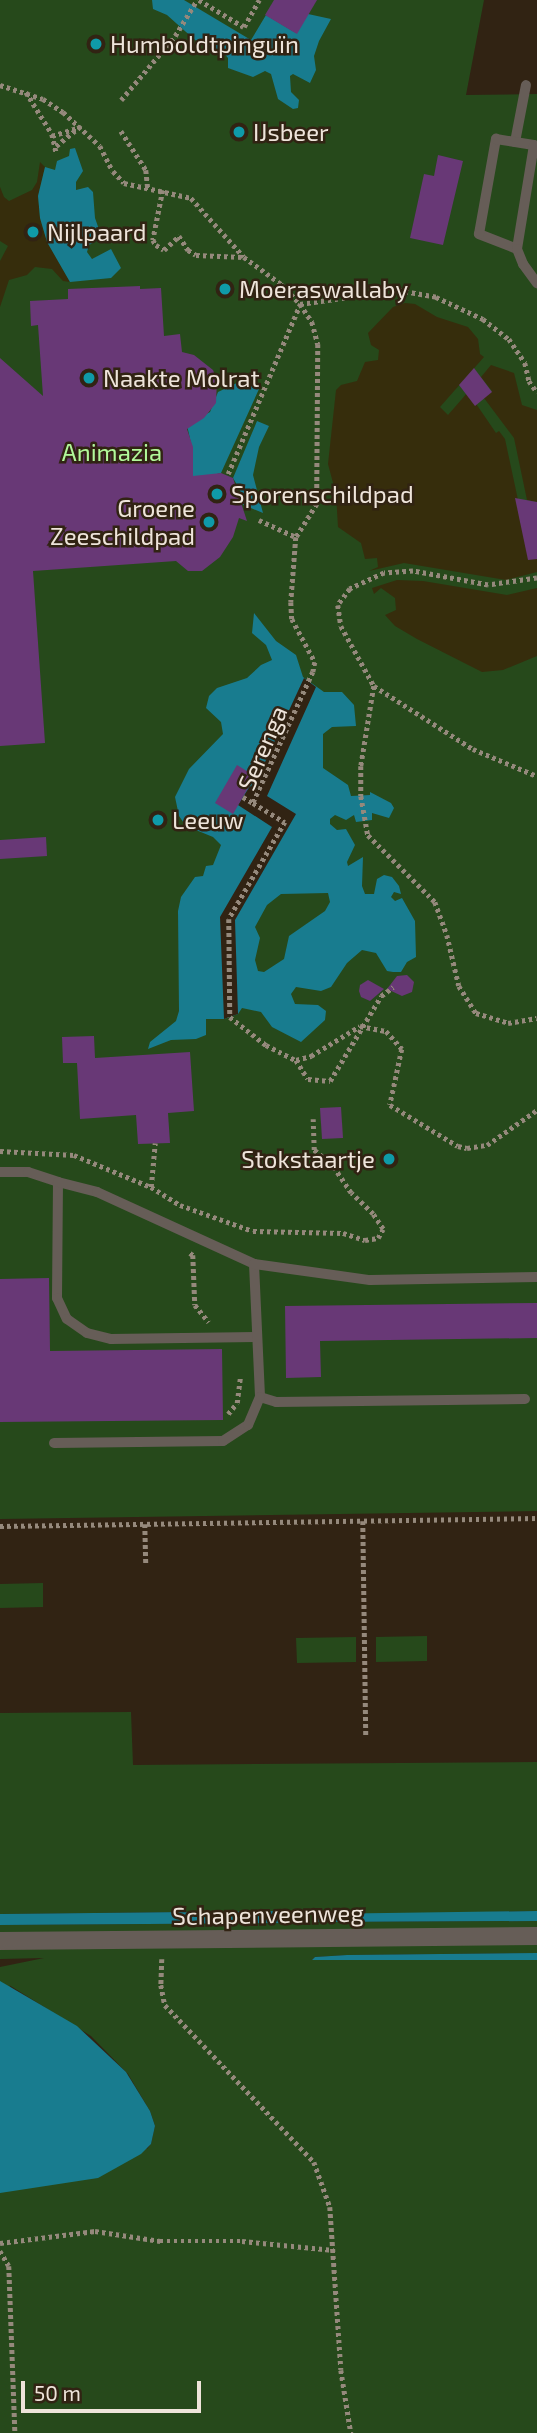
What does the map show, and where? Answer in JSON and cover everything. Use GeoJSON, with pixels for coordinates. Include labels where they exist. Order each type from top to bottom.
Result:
{"type":"FeatureCollection","features":[{"type":"Feature","properties":{"kind":"street","name":"Schapenveenweg"},"geometry":{"type":"LineString","coordinates":[[0,1941],[537,1936]]}},
{"type":"Feature","properties":{"kind":"lane"},"geometry":{"type":"LineString","coordinates":[[515,142],[526,85]]}},
{"type":"Feature","properties":{"kind":"lane"},"geometry":{"type":"LineString","coordinates":[[517,248],[479,234],[496,139],[534,145],[517,248],[523,264],[537,283]]}},
{"type":"Feature","properties":{"kind":"lane"},"geometry":{"type":"LineString","coordinates":[[0,1172],[28,1172],[97,1192],[254,1264],[370,1280],[537,1277]]}},
{"type":"Feature","properties":{"kind":"lane"},"geometry":{"type":"LineString","coordinates":[[58,1182],[57,1298],[67,1319],[88,1333],[111,1339],[220,1335],[255,1337]]}},
{"type":"Feature","properties":{"kind":"lane"},"geometry":{"type":"LineString","coordinates":[[54,1443],[223,1441],[248,1425],[260,1397],[255,1337],[254,1264]]}},
{"type":"Feature","properties":{"kind":"lane"},"geometry":{"type":"LineString","coordinates":[[260,1397],[276,1402],[524,1399]]}},
{"type":"Feature","properties":{"kind":"path"},"geometry":{"type":"LineString","coordinates":[[121,100],[175,36],[198,0],[244,27],[260,0]]}},
{"type":"Feature","properties":{"kind":"path","name":"Serenga"},"geometry":{"type":"LineString","coordinates":[[0,85],[43,99],[80,126],[100,146],[113,171],[124,183],[191,198],[244,257],[281,284],[312,322],[318,344],[315,469],[318,488],[313,515],[296,537],[292,619],[315,662],[310,682],[253,803],[285,822],[229,919],[230,1017],[266,1045],[296,1060],[309,1079],[330,1081],[364,1026]]}},
{"type":"Feature","properties":{"kind":"path"},"geometry":{"type":"LineString","coordinates":[[26,92],[52,135],[56,149],[80,126]]}},
{"type":"Feature","properties":{"kind":"path"},"geometry":{"type":"LineString","coordinates":[[52,135],[80,126]]}},
{"type":"Feature","properties":{"kind":"path"},"geometry":{"type":"LineString","coordinates":[[121,131],[146,170],[148,188]]}},
{"type":"Feature","properties":{"kind":"path"},"geometry":{"type":"LineString","coordinates":[[163,190],[153,240],[156,245],[164,250],[179,236],[188,250],[196,255],[244,257]]}},
{"type":"Feature","properties":{"kind":"path"},"geometry":{"type":"LineString","coordinates":[[228,474],[300,304],[398,290],[436,297],[483,319],[509,339],[525,363],[529,381],[537,392]]}},
{"type":"Feature","properties":{"kind":"path"},"geometry":{"type":"LineString","coordinates":[[260,520],[296,537]]}},
{"type":"Feature","properties":{"kind":"path"},"geometry":{"type":"LineString","coordinates":[[537,578],[488,585],[413,571],[384,573],[350,589],[338,605],[341,626],[374,686],[473,749],[537,776]]}},
{"type":"Feature","properties":{"kind":"path"},"geometry":{"type":"LineString","coordinates":[[374,686],[360,782],[368,835],[435,902],[447,934],[459,985],[476,1013],[508,1023],[537,1018]]}},
{"type":"Feature","properties":{"kind":"path"},"geometry":{"type":"LineString","coordinates":[[243,797],[253,803]]}},
{"type":"Feature","properties":{"kind":"path"},"geometry":{"type":"LineString","coordinates":[[296,1060],[311,1056],[364,1026],[381,996],[393,986]]}},
{"type":"Feature","properties":{"kind":"path"},"geometry":{"type":"LineString","coordinates":[[364,1026],[386,1031],[400,1043],[402,1054],[390,1105],[447,1141],[467,1148],[487,1145],[537,1110]]}},
{"type":"Feature","properties":{"kind":"path"},"geometry":{"type":"LineString","coordinates":[[0,1151],[74,1155],[150,1186],[180,1205],[253,1231],[343,1233],[365,1240],[379,1238],[383,1229],[373,1214],[351,1193],[333,1166],[314,1150],[313,1119]]}},
{"type":"Feature","properties":{"kind":"path"},"geometry":{"type":"LineString","coordinates":[[150,1186],[155,1143]]}},
{"type":"Feature","properties":{"kind":"path"},"geometry":{"type":"LineString","coordinates":[[172,1225],[180,1205]]}},
{"type":"Feature","properties":{"kind":"path"},"geometry":{"type":"LineString","coordinates":[[183,1250],[192,1255],[195,1305],[220,1335]]}},
{"type":"Feature","properties":{"kind":"path"},"geometry":{"type":"LineString","coordinates":[[228,1414],[237,1403],[240,1367]]}},
{"type":"Feature","properties":{"kind":"path"},"geometry":{"type":"LineString","coordinates":[[0,1526],[537,1518]]}},
{"type":"Feature","properties":{"kind":"path"},"geometry":{"type":"LineString","coordinates":[[363,1521],[366,1736]]}},
{"type":"Feature","properties":{"kind":"path"},"geometry":{"type":"LineString","coordinates":[[145,1524],[146,1565]]}},
{"type":"Feature","properties":{"kind":"path"},"geometry":{"type":"LineString","coordinates":[[163,1940],[161,1985],[166,2005],[314,2162],[330,2207],[341,2370],[351,2433]]}},
{"type":"Feature","properties":{"kind":"path"},"geometry":{"type":"LineString","coordinates":[[0,2243],[95,2231],[160,2241],[242,2241],[334,2250]]}},
{"type":"Feature","properties":{"kind":"path"},"geometry":{"type":"LineString","coordinates":[[0,2251],[9,2266],[15,2433]]}},
{"type":"Feature","properties":{"kind":"green space"},"geometry":{"type":"Polygon","coordinates":[[[0,0],[484,0],[466,95],[537,94],[537,1511],[0,1519],[0,0]]]}},
{"type":"Feature","properties":{"kind":"green space"},"geometry":{"type":"Polygon","coordinates":[[[43,1583],[43,1607],[0,1608],[0,1584],[43,1583]]]}},
{"type":"Feature","properties":{"kind":"green space"},"geometry":{"type":"Polygon","coordinates":[[[427,1636],[427,1661],[376,1662],[376,1637],[427,1636]]]}},
{"type":"Feature","properties":{"kind":"green space"},"geometry":{"type":"Polygon","coordinates":[[[356,1637],[356,1662],[297,1663],[296,1638],[356,1637]]]}},
{"type":"Feature","properties":{"kind":"green space"},"geometry":{"type":"Polygon","coordinates":[[[131,1712],[133,1765],[537,1762],[537,1911],[313,1916],[316,1922],[537,1921],[537,1930],[0,1935],[0,1925],[288,1923],[283,1911],[0,1914],[0,1713],[131,1712]]]}},
{"type":"Feature","properties":{"kind":"green space"},"geometry":{"type":"Polygon","coordinates":[[[537,1942],[537,1953],[347,1955],[315,1957],[312,1960],[537,1960],[537,2433],[0,2433],[0,1967],[44,1958],[0,1959],[0,1948],[537,1942]],[[9,1985],[147,2149],[151,2144],[155,2126],[150,2111],[128,2074],[91,2036],[9,1985]]]}},
{"type":"Feature","properties":{"kind":"sand"},"geometry":{"type":"Polygon","coordinates":[[[40,162],[45,167],[38,196],[40,218],[47,242],[70,282],[63,281],[52,269],[35,267],[27,275],[9,280],[0,307],[0,261],[8,246],[0,241],[0,187],[9,201],[32,190],[37,182],[40,162]]]}},
{"type":"Feature","properties":{"kind":"sand"},"geometry":{"type":"Polygon","coordinates":[[[405,303],[415,304],[437,317],[468,327],[478,339],[480,354],[484,357],[440,407],[448,415],[468,392],[496,433],[499,431],[505,439],[521,514],[520,523],[537,525],[537,572],[506,580],[404,563],[369,571],[378,567],[377,558],[365,559],[361,543],[338,527],[336,494],[328,464],[336,390],[341,385],[357,381],[365,362],[378,360],[379,350],[371,345],[368,333],[393,307],[405,303]]]}},
{"type":"Feature","properties":{"kind":"sand"},"geometry":{"type":"Polygon","coordinates":[[[491,365],[514,373],[522,405],[537,410],[537,502],[527,500],[514,438],[484,398],[492,391],[481,377],[491,365]]]}},
{"type":"Feature","properties":{"kind":"sand"},"geometry":{"type":"Polygon","coordinates":[[[397,580],[423,581],[507,595],[537,588],[537,656],[503,670],[482,672],[417,639],[395,626],[385,615],[396,610],[395,598],[381,588],[374,594],[372,588],[397,580]]]}},
{"type":"Feature","properties":{"kind":"water"},"geometry":{"type":"Polygon","coordinates":[[[152,0],[184,0],[251,40],[266,15],[296,33],[308,14],[331,19],[314,56],[316,70],[310,83],[293,74],[290,76],[291,92],[299,100],[298,108],[293,109],[278,99],[271,74],[265,71],[253,77],[228,68],[228,58],[222,51],[195,40],[167,15],[153,9],[152,0]]]}},
{"type":"Feature","properties":{"kind":"water"},"geometry":{"type":"Polygon","coordinates":[[[75,148],[83,171],[76,182],[76,190],[88,187],[93,192],[95,218],[102,238],[89,245],[87,252],[92,259],[111,249],[121,268],[111,278],[70,282],[47,242],[40,218],[38,196],[45,167],[55,170],[57,161],[69,156],[70,149],[75,148]]]}},
{"type":"Feature","properties":{"kind":"water"},"geometry":{"type":"Polygon","coordinates":[[[241,381],[259,389],[221,473],[187,481],[193,453],[187,425],[210,412],[218,392],[241,381]]]}},
{"type":"Feature","properties":{"kind":"water"},"geometry":{"type":"Polygon","coordinates":[[[257,421],[269,426],[259,447],[253,475],[263,513],[241,504],[240,490],[233,478],[257,421]]]}},
{"type":"Feature","properties":{"kind":"water"},"geometry":{"type":"Polygon","coordinates":[[[254,613],[276,641],[296,655],[303,677],[324,692],[342,692],[354,705],[356,726],[332,727],[323,734],[323,768],[348,785],[351,796],[370,795],[370,792],[391,803],[394,808],[389,818],[372,813],[372,820],[356,822],[354,815],[346,820],[335,815],[330,819],[330,824],[337,830],[346,829],[355,845],[347,862],[348,866],[363,857],[362,886],[365,894],[374,894],[377,879],[384,875],[392,877],[399,886],[401,894],[394,892],[391,897],[395,901],[402,898],[415,921],[416,957],[407,962],[401,972],[393,972],[387,971],[376,953],[362,950],[347,963],[331,987],[321,991],[296,987],[291,994],[295,1004],[318,1005],[326,1011],[325,1020],[301,1042],[272,1027],[261,1012],[242,1008],[238,1014],[224,1019],[206,1019],[206,1035],[196,1039],[171,1040],[148,1049],[150,1042],[176,1021],[179,1011],[178,911],[181,897],[195,877],[203,876],[206,866],[213,865],[221,845],[213,837],[186,826],[179,816],[175,797],[189,769],[223,734],[221,722],[206,708],[209,696],[217,688],[247,678],[261,665],[272,660],[266,645],[252,633],[254,613]],[[328,893],[281,894],[267,905],[255,927],[260,938],[255,960],[258,971],[264,972],[284,959],[289,936],[325,911],[330,902],[328,893]]]}},
{"type":"Feature","properties":{"kind":"water"},"geometry":{"type":"Polygon","coordinates":[[[283,1911],[292,1917],[288,1923],[0,1925],[0,1914],[283,1911]]]}},
{"type":"Feature","properties":{"kind":"water"},"geometry":{"type":"Polygon","coordinates":[[[537,1911],[537,1921],[315,1922],[312,1919],[315,1914],[537,1911]]]}},
{"type":"Feature","properties":{"kind":"water"},"geometry":{"type":"Polygon","coordinates":[[[537,1953],[537,1960],[312,1960],[315,1957],[347,1955],[537,1953]]]}},
{"type":"Feature","properties":{"kind":"water"},"geometry":{"type":"Polygon","coordinates":[[[0,1981],[77,2026],[126,2072],[150,2111],[155,2126],[151,2144],[141,2154],[98,2178],[0,2193],[0,1981]]]}},
{"type":"Feature","properties":{"kind":"pier"},"geometry":{"type":"Polygon","coordinates":[[[304,678],[316,687],[267,796],[296,814],[235,920],[238,1014],[224,1019],[220,917],[272,827],[238,805],[250,786],[253,788],[304,678]]]}},
{"type":"Feature","properties":{"kind":"building"},"geometry":{"type":"Polygon","coordinates":[[[274,0],[317,0],[297,34],[265,15],[274,0]]]}},
{"type":"Feature","properties":{"kind":"building"},"geometry":{"type":"Polygon","coordinates":[[[438,155],[463,161],[443,245],[410,238],[424,174],[434,176],[438,155]]]}},
{"type":"Feature","properties":{"kind":"building","name":"Animazia"},"geometry":{"type":"Polygon","coordinates":[[[140,286],[140,289],[161,288],[164,336],[180,334],[182,352],[194,355],[213,370],[217,380],[216,403],[204,418],[187,429],[193,447],[193,476],[221,473],[233,478],[247,521],[239,518],[233,537],[220,557],[202,571],[188,571],[176,561],[33,571],[45,743],[0,746],[0,358],[43,396],[38,325],[31,326],[30,301],[68,299],[68,289],[140,286]]]}},
{"type":"Feature","properties":{"kind":"building"},"geometry":{"type":"Polygon","coordinates":[[[474,368],[492,392],[475,406],[459,385],[474,368]]]}},
{"type":"Feature","properties":{"kind":"building"},"geometry":{"type":"Polygon","coordinates":[[[515,498],[537,502],[537,559],[528,560],[515,498]]]}},
{"type":"Feature","properties":{"kind":"building"},"geometry":{"type":"Polygon","coordinates":[[[237,765],[255,776],[233,814],[215,803],[237,765]]]}},
{"type":"Feature","properties":{"kind":"building"},"geometry":{"type":"Polygon","coordinates":[[[46,837],[47,856],[0,859],[0,840],[46,837]]]}},
{"type":"Feature","properties":{"kind":"building"},"geometry":{"type":"Polygon","coordinates":[[[407,975],[414,982],[412,992],[402,996],[387,989],[397,976],[407,975]]]}},
{"type":"Feature","properties":{"kind":"building"},"geometry":{"type":"Polygon","coordinates":[[[368,980],[384,989],[370,1001],[361,997],[359,991],[360,985],[368,980]]]}},
{"type":"Feature","properties":{"kind":"building"},"geometry":{"type":"Polygon","coordinates":[[[94,1036],[95,1058],[190,1052],[194,1111],[168,1113],[170,1143],[138,1144],[136,1115],[80,1119],[77,1063],[63,1063],[62,1037],[94,1036]]]}},
{"type":"Feature","properties":{"kind":"building"},"geometry":{"type":"Polygon","coordinates":[[[341,1107],[343,1138],[322,1139],[320,1108],[341,1107]]]}},
{"type":"Feature","properties":{"kind":"building"},"geometry":{"type":"Polygon","coordinates":[[[49,1278],[50,1351],[222,1349],[223,1420],[0,1422],[0,1279],[49,1278]]]}},
{"type":"Feature","properties":{"kind":"building"},"geometry":{"type":"Polygon","coordinates":[[[537,1303],[537,1338],[320,1341],[321,1377],[286,1378],[285,1306],[537,1303]]]}},
{"type":"Feature","properties":{"kind":"place","name":"Humboldtpinguïn"},"geometry":{"type":"Point","coordinates":[96,44]}},
{"type":"Feature","properties":{"kind":"place","name":"IJsbeer"},"geometry":{"type":"Point","coordinates":[239,132]}},
{"type":"Feature","properties":{"kind":"place","name":"Nijlpaard"},"geometry":{"type":"Point","coordinates":[33,232]}},
{"type":"Feature","properties":{"kind":"place","name":"Moeraswallaby"},"geometry":{"type":"Point","coordinates":[225,289]}},
{"type":"Feature","properties":{"kind":"place","name":"Naakte Molrat"},"geometry":{"type":"Point","coordinates":[89,378]}},
{"type":"Feature","properties":{"kind":"place","name":"Sporenschildpad"},"geometry":{"type":"Point","coordinates":[217,494]}},
{"type":"Feature","properties":{"kind":"place","name":"Groene Zeeschildpad"},"geometry":{"type":"Point","coordinates":[209,522]}},
{"type":"Feature","properties":{"kind":"place","name":"Leeuw"},"geometry":{"type":"Point","coordinates":[158,820]}},
{"type":"Feature","properties":{"kind":"place","name":"Stokstaartje"},"geometry":{"type":"Point","coordinates":[389,1159]}}]}
